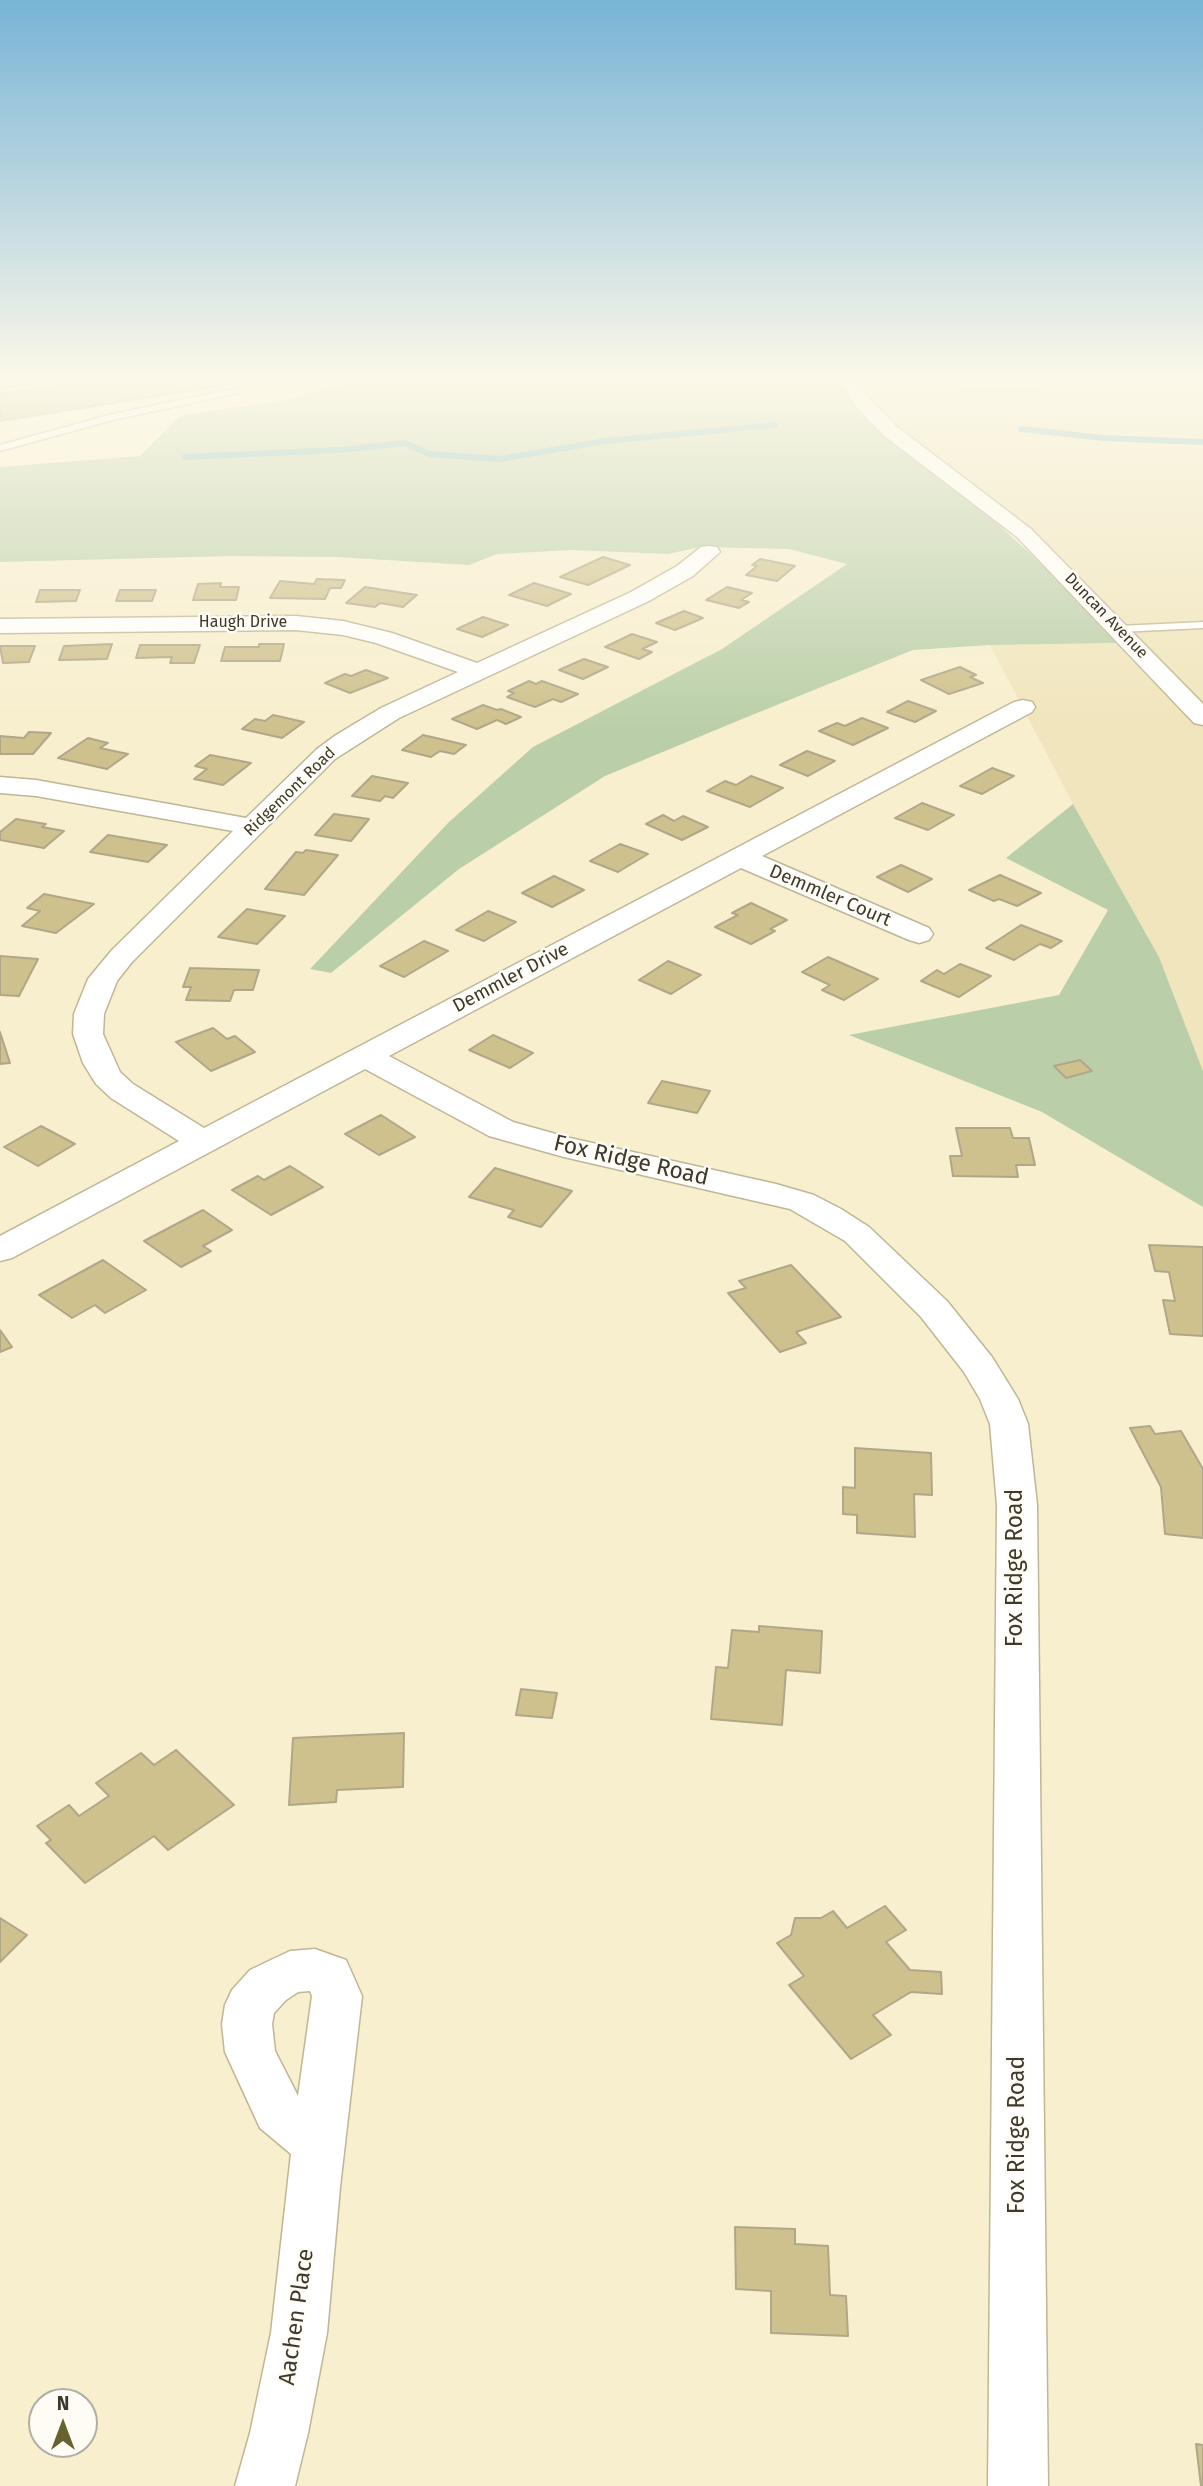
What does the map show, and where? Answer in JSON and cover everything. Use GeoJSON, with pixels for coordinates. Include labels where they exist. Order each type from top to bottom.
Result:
{"type":"FeatureCollection","features":[{"type":"Feature","properties":{"kind":"street","name":"Duncan Avenue"},"geometry":{"type":"LineString","coordinates":[[978,496],[1011,521],[1203,718]]}},
{"type":"Feature","properties":{"kind":"street","name":"Ridgemont Road"},"geometry":{"type":"LineString","coordinates":[[203,1142],[142,1106],[107,1077],[88,1034],[89,1014],[103,979],[122,956],[326,754],[345,740],[390,713],[639,597],[685,571],[709,552]]}},
{"type":"Feature","properties":{"kind":"street","name":"Haugh Drive"},"geometry":{"type":"LineString","coordinates":[[0,626],[296,623],[343,628],[384,638],[480,673]]}},
{"type":"Feature","properties":{"kind":"street","name":"Demmler Drive"},"geometry":{"type":"LineString","coordinates":[[0,1250],[1023,707]]}},
{"type":"Feature","properties":{"kind":"street"},"geometry":{"type":"LineString","coordinates":[[0,785],[36,788],[253,827]]}},
{"type":"Feature","properties":{"kind":"street","name":"Demmler Court"},"geometry":{"type":"LineString","coordinates":[[740,857],[919,934]]}},
{"type":"Feature","properties":{"kind":"street","name":"Fox Ridge Road"},"geometry":{"type":"LineString","coordinates":[[365,1056],[501,1129],[564,1147],[764,1191],[802,1202],[829,1216],[858,1234],[934,1309],[965,1348],[999,1399],[1009,1424],[1017,1505],[1018,2486]]}},
{"type":"Feature","properties":{"kind":"street","name":"Aachen Place"},"geometry":{"type":"LineString","coordinates":[[265,2486],[299,2333],[318,2145]]}},
{"type":"Feature","properties":{"kind":"lane"},"geometry":{"type":"LineString","coordinates":[[1119,629],[1203,625]]}},
{"type":"Feature","properties":{"kind":"shaded area"},"geometry":{"type":"Polygon","coordinates":[[[970,496],[1203,496],[1203,1071],[1159,957],[1073,804],[990,645],[1130,643],[1077,586],[970,496]]]}},
{"type":"Feature","properties":{"kind":"green space"},"geometry":{"type":"Polygon","coordinates":[[[0,496],[962,496],[1034,557],[1118,643],[990,645],[913,650],[605,776],[459,869],[331,973],[310,969],[448,823],[533,747],[722,649],[847,564],[789,549],[700,547],[668,554],[572,550],[497,554],[469,565],[336,557],[231,556],[0,562],[0,496]]]}},
{"type":"Feature","properties":{"kind":"green space"},"geometry":{"type":"Polygon","coordinates":[[[1073,804],[1159,957],[1203,1071],[1203,1207],[1042,1112],[849,1035],[1059,995],[1108,910],[1006,858],[1073,804]]]}},
{"type":"Feature","properties":{"kind":"building"},"geometry":{"type":"Polygon","coordinates":[[[603,557],[630,565],[588,585],[560,577],[603,557]]]}},
{"type":"Feature","properties":{"kind":"building"},"geometry":{"type":"Polygon","coordinates":[[[760,559],[795,566],[777,581],[746,575],[757,566],[752,565],[760,559]]]}},
{"type":"Feature","properties":{"kind":"building"},"geometry":{"type":"Polygon","coordinates":[[[317,579],[345,580],[341,588],[330,588],[325,599],[270,598],[280,581],[314,584],[317,579]]]}},
{"type":"Feature","properties":{"kind":"building"},"geometry":{"type":"Polygon","coordinates":[[[221,583],[220,587],[239,587],[236,600],[193,600],[198,584],[221,583]]]}},
{"type":"Feature","properties":{"kind":"building"},"geometry":{"type":"Polygon","coordinates":[[[534,583],[571,594],[547,606],[509,595],[534,583]]]}},
{"type":"Feature","properties":{"kind":"building"},"geometry":{"type":"Polygon","coordinates":[[[365,587],[417,595],[403,607],[380,603],[375,607],[346,603],[365,587]]]}},
{"type":"Feature","properties":{"kind":"building"},"geometry":{"type":"Polygon","coordinates":[[[727,587],[752,593],[741,600],[749,602],[739,608],[706,600],[727,587]]]}},
{"type":"Feature","properties":{"kind":"building"},"geometry":{"type":"Polygon","coordinates":[[[40,590],[80,590],[76,601],[36,602],[40,590]]]}},
{"type":"Feature","properties":{"kind":"building"},"geometry":{"type":"Polygon","coordinates":[[[120,590],[156,590],[152,601],[116,601],[120,590]]]}},
{"type":"Feature","properties":{"kind":"building"},"geometry":{"type":"Polygon","coordinates":[[[684,611],[703,618],[675,630],[656,623],[684,611]]]}},
{"type":"Feature","properties":{"kind":"building"},"geometry":{"type":"Polygon","coordinates":[[[483,617],[508,625],[482,637],[457,629],[483,617]]]}},
{"type":"Feature","properties":{"kind":"building"},"geometry":{"type":"Polygon","coordinates":[[[632,634],[657,642],[642,649],[652,652],[639,659],[605,647],[632,634]]]}},
{"type":"Feature","properties":{"kind":"building"},"geometry":{"type":"Polygon","coordinates":[[[112,644],[107,659],[59,660],[64,646],[112,644]]]}},
{"type":"Feature","properties":{"kind":"building"},"geometry":{"type":"Polygon","coordinates":[[[259,644],[284,644],[280,661],[221,661],[225,647],[259,647],[259,644]]]}},
{"type":"Feature","properties":{"kind":"building"},"geometry":{"type":"Polygon","coordinates":[[[140,645],[200,645],[194,663],[170,663],[172,657],[136,658],[140,645]]]}},
{"type":"Feature","properties":{"kind":"building"},"geometry":{"type":"Polygon","coordinates":[[[0,646],[35,646],[29,662],[3,663],[0,646]]]}},
{"type":"Feature","properties":{"kind":"building"},"geometry":{"type":"Polygon","coordinates":[[[584,659],[608,667],[583,679],[559,670],[584,659]]]}},
{"type":"Feature","properties":{"kind":"building"},"geometry":{"type":"Polygon","coordinates":[[[960,667],[976,675],[970,677],[983,683],[949,694],[921,680],[960,667]]]}},
{"type":"Feature","properties":{"kind":"building"},"geometry":{"type":"Polygon","coordinates":[[[366,670],[388,678],[350,693],[325,683],[345,674],[351,676],[366,670]]]}},
{"type":"Feature","properties":{"kind":"building"},"geometry":{"type":"Polygon","coordinates":[[[529,681],[536,684],[542,681],[578,694],[561,702],[553,699],[535,707],[507,697],[514,693],[508,691],[529,681]]]}},
{"type":"Feature","properties":{"kind":"building"},"geometry":{"type":"Polygon","coordinates":[[[908,701],[936,711],[915,722],[887,712],[908,701]]]}},
{"type":"Feature","properties":{"kind":"building"},"geometry":{"type":"Polygon","coordinates":[[[483,705],[521,717],[506,724],[497,720],[477,729],[452,719],[483,705]]]}},
{"type":"Feature","properties":{"kind":"building"},"geometry":{"type":"Polygon","coordinates":[[[273,715],[304,722],[282,738],[242,729],[255,719],[265,721],[273,715]]]}},
{"type":"Feature","properties":{"kind":"building"},"geometry":{"type":"Polygon","coordinates":[[[862,718],[888,728],[853,745],[819,731],[837,723],[845,726],[862,718]]]}},
{"type":"Feature","properties":{"kind":"building"},"geometry":{"type":"Polygon","coordinates":[[[29,732],[51,733],[33,754],[0,754],[0,736],[24,738],[29,732]]]}},
{"type":"Feature","properties":{"kind":"building"},"geometry":{"type":"Polygon","coordinates":[[[423,735],[466,745],[454,754],[440,751],[431,757],[402,750],[423,735]]]}},
{"type":"Feature","properties":{"kind":"building"},"geometry":{"type":"Polygon","coordinates":[[[88,738],[108,743],[100,748],[128,754],[107,769],[58,758],[88,738]]]}},
{"type":"Feature","properties":{"kind":"building"},"geometry":{"type":"Polygon","coordinates":[[[807,751],[835,761],[808,776],[780,765],[807,751]]]}},
{"type":"Feature","properties":{"kind":"building"},"geometry":{"type":"Polygon","coordinates":[[[210,755],[251,763],[223,785],[194,779],[207,769],[195,766],[210,755]]]}},
{"type":"Feature","properties":{"kind":"building"},"geometry":{"type":"Polygon","coordinates":[[[992,768],[1014,776],[982,794],[960,786],[992,768]]]}},
{"type":"Feature","properties":{"kind":"building"},"geometry":{"type":"Polygon","coordinates":[[[372,776],[408,783],[393,798],[385,796],[380,801],[352,796],[372,776]]]}},
{"type":"Feature","properties":{"kind":"building"},"geometry":{"type":"Polygon","coordinates":[[[751,776],[783,788],[750,807],[707,791],[725,781],[736,785],[751,776]]]}},
{"type":"Feature","properties":{"kind":"building"},"geometry":{"type":"Polygon","coordinates":[[[922,803],[954,815],[928,830],[895,818],[922,803]]]}},
{"type":"Feature","properties":{"kind":"building"},"geometry":{"type":"Polygon","coordinates":[[[334,814],[369,819],[351,841],[315,835],[334,814]]]}},
{"type":"Feature","properties":{"kind":"building"},"geometry":{"type":"Polygon","coordinates":[[[663,815],[674,821],[683,816],[708,827],[682,840],[646,824],[663,815]]]}},
{"type":"Feature","properties":{"kind":"building"},"geometry":{"type":"Polygon","coordinates":[[[16,819],[46,824],[42,827],[64,831],[44,848],[0,840],[0,832],[16,819]]]}},
{"type":"Feature","properties":{"kind":"building"},"geometry":{"type":"Polygon","coordinates":[[[108,835],[167,845],[148,862],[90,852],[108,835]]]}},
{"type":"Feature","properties":{"kind":"building"},"geometry":{"type":"Polygon","coordinates":[[[620,844],[648,854],[618,872],[590,861],[620,844]]]}},
{"type":"Feature","properties":{"kind":"building"},"geometry":{"type":"Polygon","coordinates":[[[306,850],[338,855],[304,895],[265,889],[296,852],[303,853],[306,850]]]}},
{"type":"Feature","properties":{"kind":"building"},"geometry":{"type":"Polygon","coordinates":[[[901,865],[932,879],[908,892],[877,877],[901,865]]]}},
{"type":"Feature","properties":{"kind":"building"},"geometry":{"type":"Polygon","coordinates":[[[1000,875],[1041,893],[1017,906],[999,899],[994,901],[969,890],[1000,875]]]}},
{"type":"Feature","properties":{"kind":"building"},"geometry":{"type":"Polygon","coordinates":[[[554,876],[584,890],[552,907],[522,893],[554,876]]]}},
{"type":"Feature","properties":{"kind":"building"},"geometry":{"type":"Polygon","coordinates":[[[44,894],[94,904],[56,933],[22,926],[40,911],[27,908],[44,894]]]}},
{"type":"Feature","properties":{"kind":"building"},"geometry":{"type":"Polygon","coordinates":[[[751,903],[787,920],[770,929],[775,931],[751,944],[715,927],[738,915],[732,913],[751,903]]]}},
{"type":"Feature","properties":{"kind":"building"},"geometry":{"type":"Polygon","coordinates":[[[247,909],[285,916],[257,944],[218,937],[247,909]]]}},
{"type":"Feature","properties":{"kind":"building"},"geometry":{"type":"Polygon","coordinates":[[[488,911],[516,922],[484,941],[456,930],[488,911]]]}},
{"type":"Feature","properties":{"kind":"building"},"geometry":{"type":"Polygon","coordinates":[[[1021,925],[1062,941],[1051,948],[1040,944],[1014,960],[986,948],[1021,925]]]}},
{"type":"Feature","properties":{"kind":"building"},"geometry":{"type":"Polygon","coordinates":[[[424,941],[448,951],[404,977],[380,966],[424,941]]]}},
{"type":"Feature","properties":{"kind":"building"},"geometry":{"type":"Polygon","coordinates":[[[0,956],[38,959],[19,996],[0,995],[0,956]]]}},
{"type":"Feature","properties":{"kind":"building"},"geometry":{"type":"Polygon","coordinates":[[[828,957],[878,979],[844,1000],[822,990],[830,985],[802,972],[828,957]]]}},
{"type":"Feature","properties":{"kind":"building"},"geometry":{"type":"Polygon","coordinates":[[[668,961],[701,975],[671,994],[639,980],[668,961]]]}},
{"type":"Feature","properties":{"kind":"building"},"geometry":{"type":"Polygon","coordinates":[[[960,964],[991,976],[959,997],[921,981],[937,970],[944,974],[960,964]]]}},
{"type":"Feature","properties":{"kind":"building"},"geometry":{"type":"Polygon","coordinates":[[[190,968],[259,970],[253,990],[234,990],[230,1001],[186,1000],[191,987],[183,987],[190,968]]]}},
{"type":"Feature","properties":{"kind":"building"},"geometry":{"type":"Polygon","coordinates":[[[213,1028],[227,1039],[235,1036],[255,1052],[211,1071],[176,1042],[213,1028]]]}},
{"type":"Feature","properties":{"kind":"building"},"geometry":{"type":"Polygon","coordinates":[[[0,1032],[10,1063],[0,1064],[0,1032]]]}},
{"type":"Feature","properties":{"kind":"building"},"geometry":{"type":"Polygon","coordinates":[[[493,1035],[533,1053],[510,1068],[469,1050],[493,1035]]]}},
{"type":"Feature","properties":{"kind":"building"},"geometry":{"type":"Polygon","coordinates":[[[1080,1060],[1092,1071],[1066,1078],[1054,1066],[1080,1060]]]}},
{"type":"Feature","properties":{"kind":"building"},"geometry":{"type":"Polygon","coordinates":[[[662,1081],[710,1091],[697,1113],[648,1103],[662,1081]]]}},
{"type":"Feature","properties":{"kind":"building"},"geometry":{"type":"Polygon","coordinates":[[[381,1115],[415,1137],[379,1155],[345,1134],[381,1115]]]}},
{"type":"Feature","properties":{"kind":"building"},"geometry":{"type":"Polygon","coordinates":[[[41,1126],[75,1144],[38,1166],[4,1147],[41,1126]]]}},
{"type":"Feature","properties":{"kind":"building"},"geometry":{"type":"Polygon","coordinates":[[[956,1128],[1010,1128],[1013,1138],[1029,1138],[1035,1165],[1016,1165],[1018,1177],[953,1176],[950,1156],[962,1156],[956,1128]]]}},
{"type":"Feature","properties":{"kind":"building"},"geometry":{"type":"Polygon","coordinates":[[[290,1166],[323,1187],[271,1215],[232,1190],[258,1176],[264,1180],[290,1166]]]}},
{"type":"Feature","properties":{"kind":"building"},"geometry":{"type":"Polygon","coordinates":[[[495,1168],[572,1191],[541,1227],[508,1217],[514,1210],[469,1197],[495,1168]]]}},
{"type":"Feature","properties":{"kind":"building"},"geometry":{"type":"Polygon","coordinates":[[[203,1210],[232,1230],[203,1246],[211,1251],[181,1267],[144,1241],[203,1210]]]}},
{"type":"Feature","properties":{"kind":"building"},"geometry":{"type":"Polygon","coordinates":[[[1149,1245],[1203,1247],[1203,1336],[1170,1334],[1163,1300],[1175,1301],[1169,1272],[1155,1271],[1149,1245]]]}},
{"type":"Feature","properties":{"kind":"building"},"geometry":{"type":"Polygon","coordinates":[[[103,1260],[146,1290],[105,1313],[95,1305],[72,1318],[39,1295],[103,1260]]]}},
{"type":"Feature","properties":{"kind":"building"},"geometry":{"type":"Polygon","coordinates":[[[791,1265],[841,1317],[796,1332],[806,1343],[780,1352],[728,1293],[746,1288],[739,1281],[791,1265]]]}},
{"type":"Feature","properties":{"kind":"building"},"geometry":{"type":"Polygon","coordinates":[[[0,1330],[12,1347],[0,1352],[0,1330]]]}},
{"type":"Feature","properties":{"kind":"building"},"geometry":{"type":"Polygon","coordinates":[[[1150,1426],[1155,1434],[1181,1431],[1203,1469],[1203,1538],[1165,1534],[1161,1487],[1130,1428],[1150,1426]]]}},
{"type":"Feature","properties":{"kind":"building"},"geometry":{"type":"Polygon","coordinates":[[[855,1448],[931,1453],[932,1495],[914,1494],[915,1537],[857,1533],[857,1515],[843,1514],[843,1487],[855,1488],[855,1448]]]}},
{"type":"Feature","properties":{"kind":"building"},"geometry":{"type":"Polygon","coordinates":[[[759,1626],[822,1631],[820,1673],[786,1670],[782,1725],[711,1719],[716,1667],[728,1668],[732,1630],[759,1632],[759,1626]]]}},
{"type":"Feature","properties":{"kind":"building"},"geometry":{"type":"Polygon","coordinates":[[[521,1689],[557,1693],[552,1718],[516,1715],[521,1689]]]}},
{"type":"Feature","properties":{"kind":"building"},"geometry":{"type":"Polygon","coordinates":[[[404,1733],[403,1787],[337,1790],[336,1802],[289,1805],[293,1738],[404,1733]]]}},
{"type":"Feature","properties":{"kind":"building"},"geometry":{"type":"Polygon","coordinates":[[[176,1750],[234,1805],[168,1850],[154,1836],[85,1883],[46,1843],[51,1840],[37,1826],[69,1805],[79,1816],[109,1796],[96,1783],[141,1753],[154,1765],[176,1750]]]}},
{"type":"Feature","properties":{"kind":"building"},"geometry":{"type":"Polygon","coordinates":[[[885,1906],[906,1930],[886,1942],[910,1970],[941,1972],[942,1994],[911,1992],[873,2015],[891,2035],[851,2059],[789,1985],[804,1976],[777,1943],[791,1935],[795,1918],[821,1918],[833,1911],[847,1928],[885,1906]]]}},
{"type":"Feature","properties":{"kind":"building"},"geometry":{"type":"Polygon","coordinates":[[[0,1918],[27,1935],[0,1962],[0,1918]]]}},
{"type":"Feature","properties":{"kind":"building"},"geometry":{"type":"Polygon","coordinates":[[[735,2227],[795,2229],[795,2244],[828,2246],[830,2295],[846,2296],[848,2336],[771,2333],[771,2291],[736,2289],[735,2227]]]}},
{"type":"Feature","properties":{"kind":"building"},"geometry":{"type":"Polygon","coordinates":[[[1196,2444],[1203,2445],[1203,2486],[1201,2486],[1196,2444]]]}}]}
